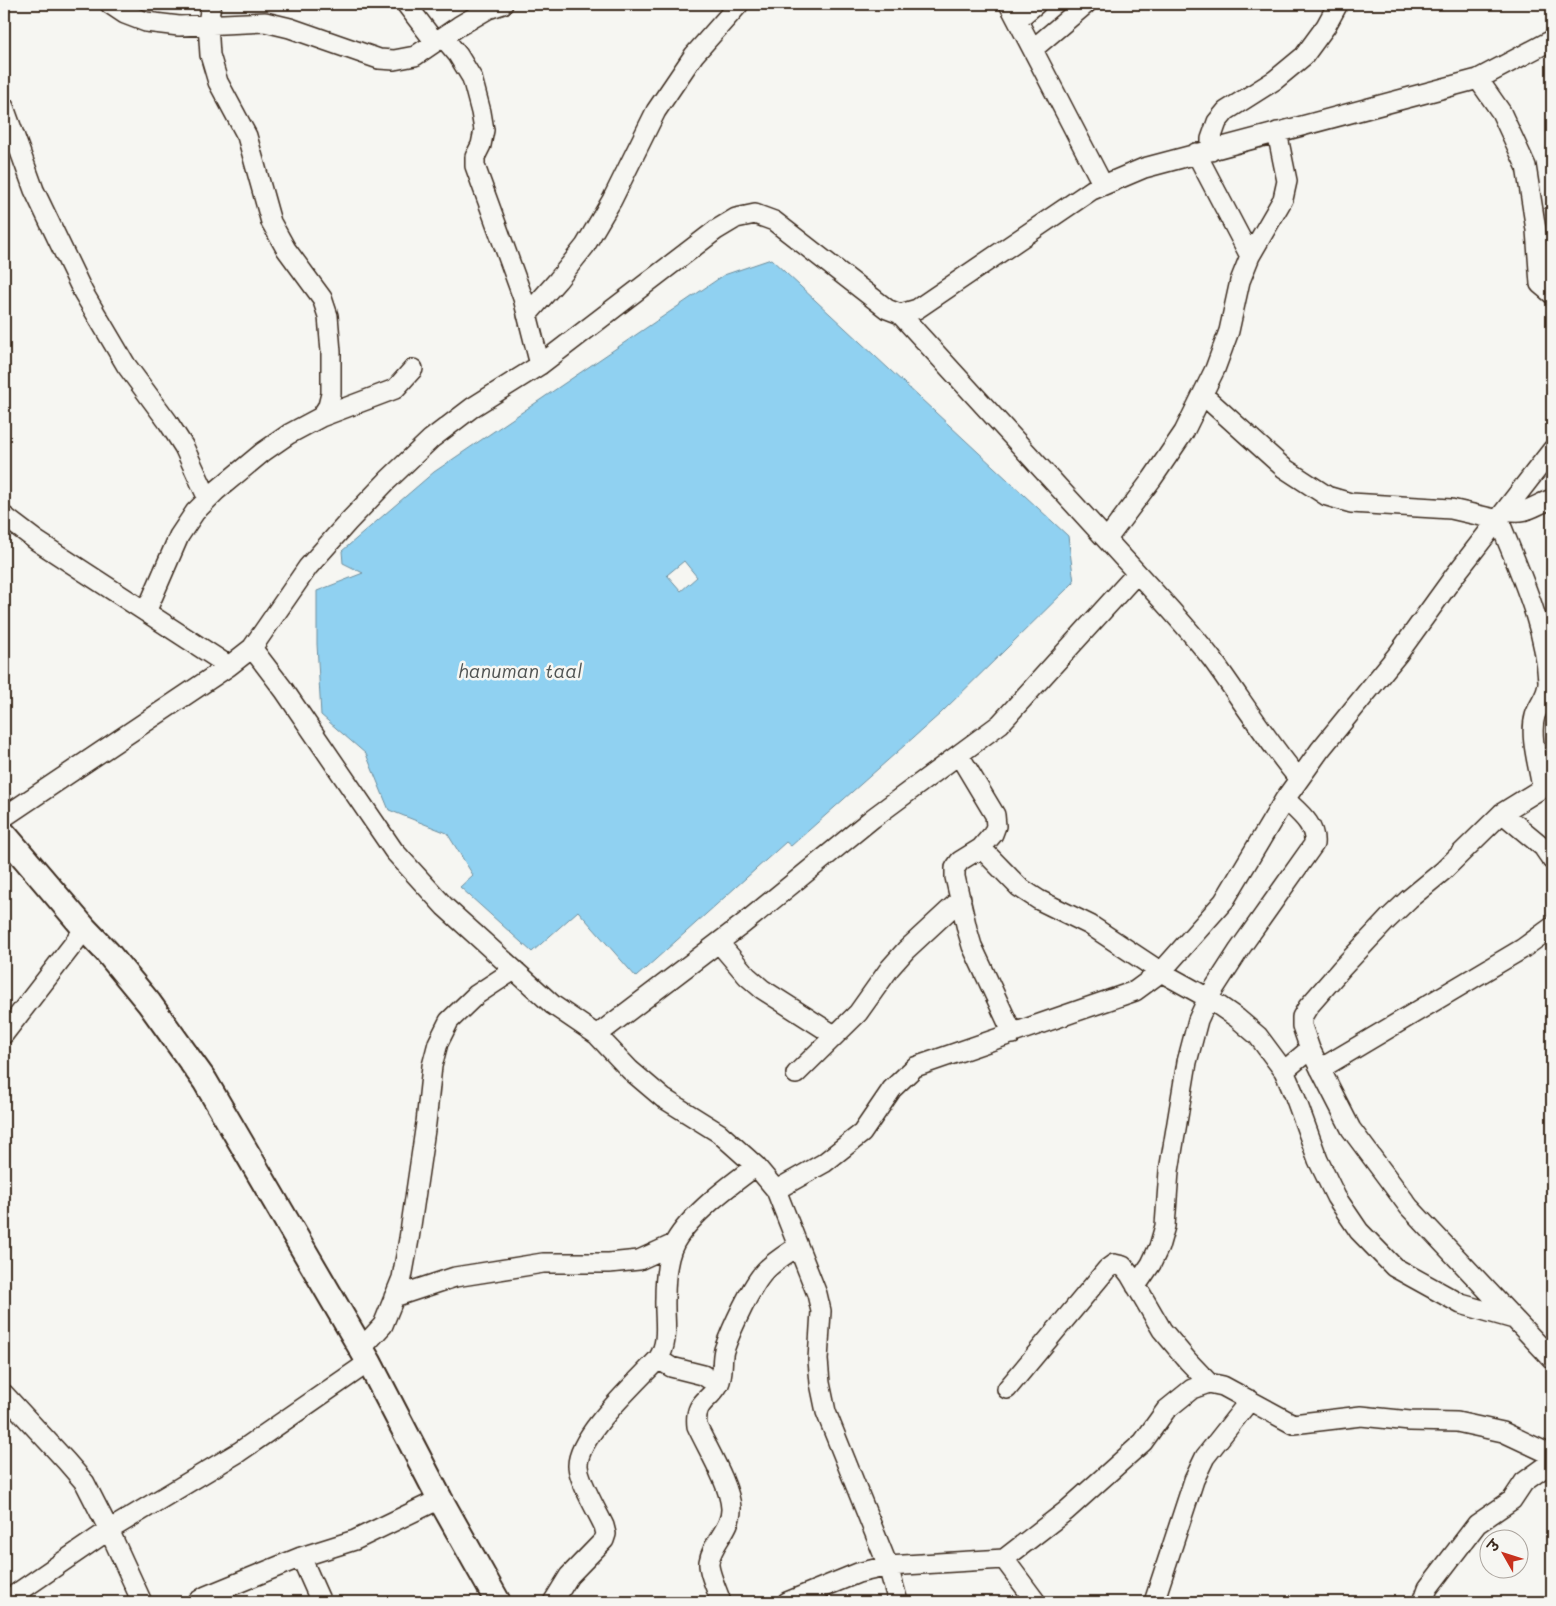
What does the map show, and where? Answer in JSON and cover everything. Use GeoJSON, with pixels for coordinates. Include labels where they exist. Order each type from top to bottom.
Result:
{"type":"FeatureCollection","features":[{"type":"Feature","properties":{"kind":"main road"},"geometry":{"type":"LineString","coordinates":[[4,834],[150,1003],[204,1081],[365,1356],[440,1498],[498,1602]]}},
{"type":"Feature","properties":{"kind":"street"},"geometry":{"type":"LineString","coordinates":[[110,4],[125,14],[146,22],[180,26],[266,22],[290,28],[379,59],[394,60],[415,56],[488,9],[503,4]]}},
{"type":"Feature","properties":{"kind":"street"},"geometry":{"type":"LineString","coordinates":[[210,4],[208,24],[210,55],[218,82],[247,136],[271,222],[286,249],[322,298],[328,316],[331,352],[331,394],[328,406],[321,417]]}},
{"type":"Feature","properties":{"kind":"street"},"geometry":{"type":"LineString","coordinates":[[406,4],[439,40],[458,56],[472,78],[484,130],[481,145],[475,157],[475,166],[522,298],[540,365]]}},
{"type":"Feature","properties":{"kind":"street"},"geometry":{"type":"LineString","coordinates":[[527,315],[585,246],[612,200],[656,111],[694,54],[739,4]]}},
{"type":"Feature","properties":{"kind":"street"},"geometry":{"type":"LineString","coordinates":[[1036,4],[1013,12],[1103,185]]}},
{"type":"Feature","properties":{"kind":"street"},"geometry":{"type":"LineString","coordinates":[[1033,49],[1086,4]]}},
{"type":"Feature","properties":{"kind":"street"},"geometry":{"type":"LineString","coordinates":[[1201,153],[1212,139],[1217,122],[1226,111],[1275,80],[1304,56],[1326,26],[1338,4]]}},
{"type":"Feature","properties":{"kind":"street"},"geometry":{"type":"LineString","coordinates":[[900,314],[917,309],[1092,190],[1103,185],[1144,168],[1478,79],[1552,40]]}},
{"type":"Feature","properties":{"kind":"street"},"geometry":{"type":"LineString","coordinates":[[1478,79],[1501,112],[1526,166],[1536,230],[1540,284],[1552,294]]}},
{"type":"Feature","properties":{"kind":"street"},"geometry":{"type":"LineString","coordinates":[[4,107],[34,190],[83,292],[126,365],[184,447],[208,499]]}},
{"type":"Feature","properties":{"kind":"street"},"geometry":{"type":"LineString","coordinates":[[1107,540],[1184,432],[1215,369],[1229,331],[1240,282],[1250,256],[1283,198],[1287,181],[1278,132]]}},
{"type":"Feature","properties":{"kind":"street"},"geometry":{"type":"LineString","coordinates":[[1201,153],[1250,256]]}},
{"type":"Feature","properties":{"kind":"street"},"geometry":{"type":"LineString","coordinates":[[4,817],[252,648],[308,567],[388,480],[431,439],[473,407],[540,365],[716,230],[736,218],[755,214],[774,221],[887,309],[900,314],[1178,618],[1212,659],[1275,750],[1299,779]]}},
{"type":"Feature","properties":{"kind":"street"},"geometry":{"type":"LineString","coordinates":[[146,612],[179,536],[208,499],[263,452],[289,434],[321,417],[395,389],[413,369]]}},
{"type":"Feature","properties":{"kind":"street"},"geometry":{"type":"LineString","coordinates":[[1202,394],[1284,468],[1327,496],[1351,503],[1451,509],[1503,515],[1526,511],[1552,499]]}},
{"type":"Feature","properties":{"kind":"street"},"geometry":{"type":"LineString","coordinates":[[776,1190],[824,1163],[862,1133],[892,1089],[914,1067],[1136,991],[1161,972],[1224,900],[1285,799],[1320,750],[1398,654],[1455,575],[1552,450]]}},
{"type":"Feature","properties":{"kind":"street"},"geometry":{"type":"LineString","coordinates":[[1503,515],[1542,633],[1550,683],[1548,692],[1535,716],[1533,732],[1547,785],[1502,813],[1443,871],[1388,919],[1308,1007],[1302,1017],[1302,1026],[1310,1049],[1351,1129],[1409,1207],[1552,1359]]}},
{"type":"Feature","properties":{"kind":"street"},"geometry":{"type":"LineString","coordinates":[[4,516],[37,541],[228,666]]}},
{"type":"Feature","properties":{"kind":"street"},"geometry":{"type":"LineString","coordinates":[[597,1035],[719,943],[873,818],[1000,724],[1137,573]]}},
{"type":"Feature","properties":{"kind":"street"},"geometry":{"type":"LineString","coordinates":[[252,648],[284,690],[394,851],[445,907],[553,1005],[597,1035],[630,1070],[663,1098],[719,1133],[756,1166],[776,1190],[817,1294],[821,1311],[818,1360],[820,1383],[826,1412],[888,1566],[898,1602]]}},
{"type":"Feature","properties":{"kind":"street"},"geometry":{"type":"LineString","coordinates":[[959,755],[995,815],[996,826],[993,834],[981,848],[960,861],[955,868],[955,877],[972,946],[1013,1034]]}},
{"type":"Feature","properties":{"kind":"street"},"geometry":{"type":"LineString","coordinates":[[1136,1286],[1155,1255],[1165,1226],[1169,1171],[1187,1062],[1198,1020],[1208,998],[1239,950],[1314,844],[1315,835],[1309,823],[1285,799]]}},
{"type":"Feature","properties":{"kind":"street"},"geometry":{"type":"LineString","coordinates":[[1502,813],[1543,847],[1552,860]]}},
{"type":"Feature","properties":{"kind":"street"},"geometry":{"type":"LineString","coordinates":[[981,848],[1018,887],[1039,900],[1090,925],[1161,972],[1208,998],[1258,1036],[1284,1071],[1318,1160],[1336,1197],[1359,1231],[1394,1267],[1462,1304],[1514,1319]]}},
{"type":"Feature","properties":{"kind":"street"},"geometry":{"type":"LineString","coordinates":[[796,1074],[858,1013],[890,968],[906,950],[961,898]]}},
{"type":"Feature","properties":{"kind":"street"},"geometry":{"type":"LineString","coordinates":[[1320,1069],[1515,953],[1552,927]]}},
{"type":"Feature","properties":{"kind":"street"},"geometry":{"type":"LineString","coordinates":[[4,1034],[85,929]]}},
{"type":"Feature","properties":{"kind":"street"},"geometry":{"type":"LineString","coordinates":[[719,943],[747,976],[834,1036]]}},
{"type":"Feature","properties":{"kind":"street"},"geometry":{"type":"LineString","coordinates":[[4,1602],[109,1530],[240,1452],[365,1356],[383,1325],[402,1278],[426,1122],[432,1066],[438,1043],[449,1021],[476,995],[514,970]]}},
{"type":"Feature","properties":{"kind":"street"},"geometry":{"type":"LineString","coordinates":[[1284,1071],[1310,1049]]}},
{"type":"Feature","properties":{"kind":"street"},"geometry":{"type":"LineString","coordinates":[[553,1602],[569,1576],[604,1540],[606,1534],[604,1526],[580,1475],[578,1464],[581,1452],[599,1422],[663,1352],[666,1340],[664,1299],[668,1265],[674,1244],[684,1228],[727,1187],[756,1166]]}},
{"type":"Feature","properties":{"kind":"street"},"geometry":{"type":"LineString","coordinates":[[394,1297],[455,1277],[542,1263],[609,1263],[639,1260],[674,1244]]}},
{"type":"Feature","properties":{"kind":"street"},"geometry":{"type":"LineString","coordinates":[[721,1602],[709,1562],[712,1552],[727,1526],[731,1511],[730,1495],[697,1426],[696,1415],[701,1405],[718,1385],[723,1372],[723,1352],[739,1314],[753,1289],[766,1270],[798,1246]]}},
{"type":"Feature","properties":{"kind":"street"},"geometry":{"type":"LineString","coordinates":[[1007,1389],[1114,1264],[1123,1266],[1162,1330],[1209,1383]]}},
{"type":"Feature","properties":{"kind":"street"},"geometry":{"type":"LineString","coordinates":[[658,1359],[671,1368],[703,1375],[718,1385]]}},
{"type":"Feature","properties":{"kind":"street"},"geometry":{"type":"LineString","coordinates":[[787,1602],[858,1573],[888,1566],[1004,1559],[1066,1510],[1143,1442],[1166,1410],[1192,1388],[1209,1383],[1223,1386],[1293,1424],[1361,1416],[1410,1421],[1457,1422],[1502,1432],[1552,1456]]}},
{"type":"Feature","properties":{"kind":"street"},"geometry":{"type":"LineString","coordinates":[[4,1394],[85,1483],[142,1602]]}},
{"type":"Feature","properties":{"kind":"street"},"geometry":{"type":"LineString","coordinates":[[1154,1602],[1194,1480],[1205,1457],[1250,1400]]}},
{"type":"Feature","properties":{"kind":"street"},"geometry":{"type":"LineString","coordinates":[[1411,1602],[1426,1595],[1477,1524],[1512,1500],[1524,1482],[1552,1462]]}},
{"type":"Feature","properties":{"kind":"street"},"geometry":{"type":"LineString","coordinates":[[197,1602],[206,1596],[301,1557],[355,1540],[440,1498]]}},
{"type":"Feature","properties":{"kind":"street"},"geometry":{"type":"LineString","coordinates":[[301,1557],[321,1602]]}},
{"type":"Feature","properties":{"kind":"street"},"geometry":{"type":"LineString","coordinates":[[1004,1559],[1036,1602]]}},
{"type":"Feature","properties":{"kind":"water","name":"hanuman taal"},"geometry":{"type":"Polygon","coordinates":[[[771,259],[1068,536],[1074,582],[940,714],[791,846],[786,842],[636,977],[578,911],[532,952],[460,887],[473,875],[447,833],[389,810],[366,754],[321,715],[317,644],[317,591],[363,573],[343,563],[342,551],[434,472],[724,275],[771,259]],[[684,561],[667,575],[681,591],[697,577],[684,561]]]}}]}
